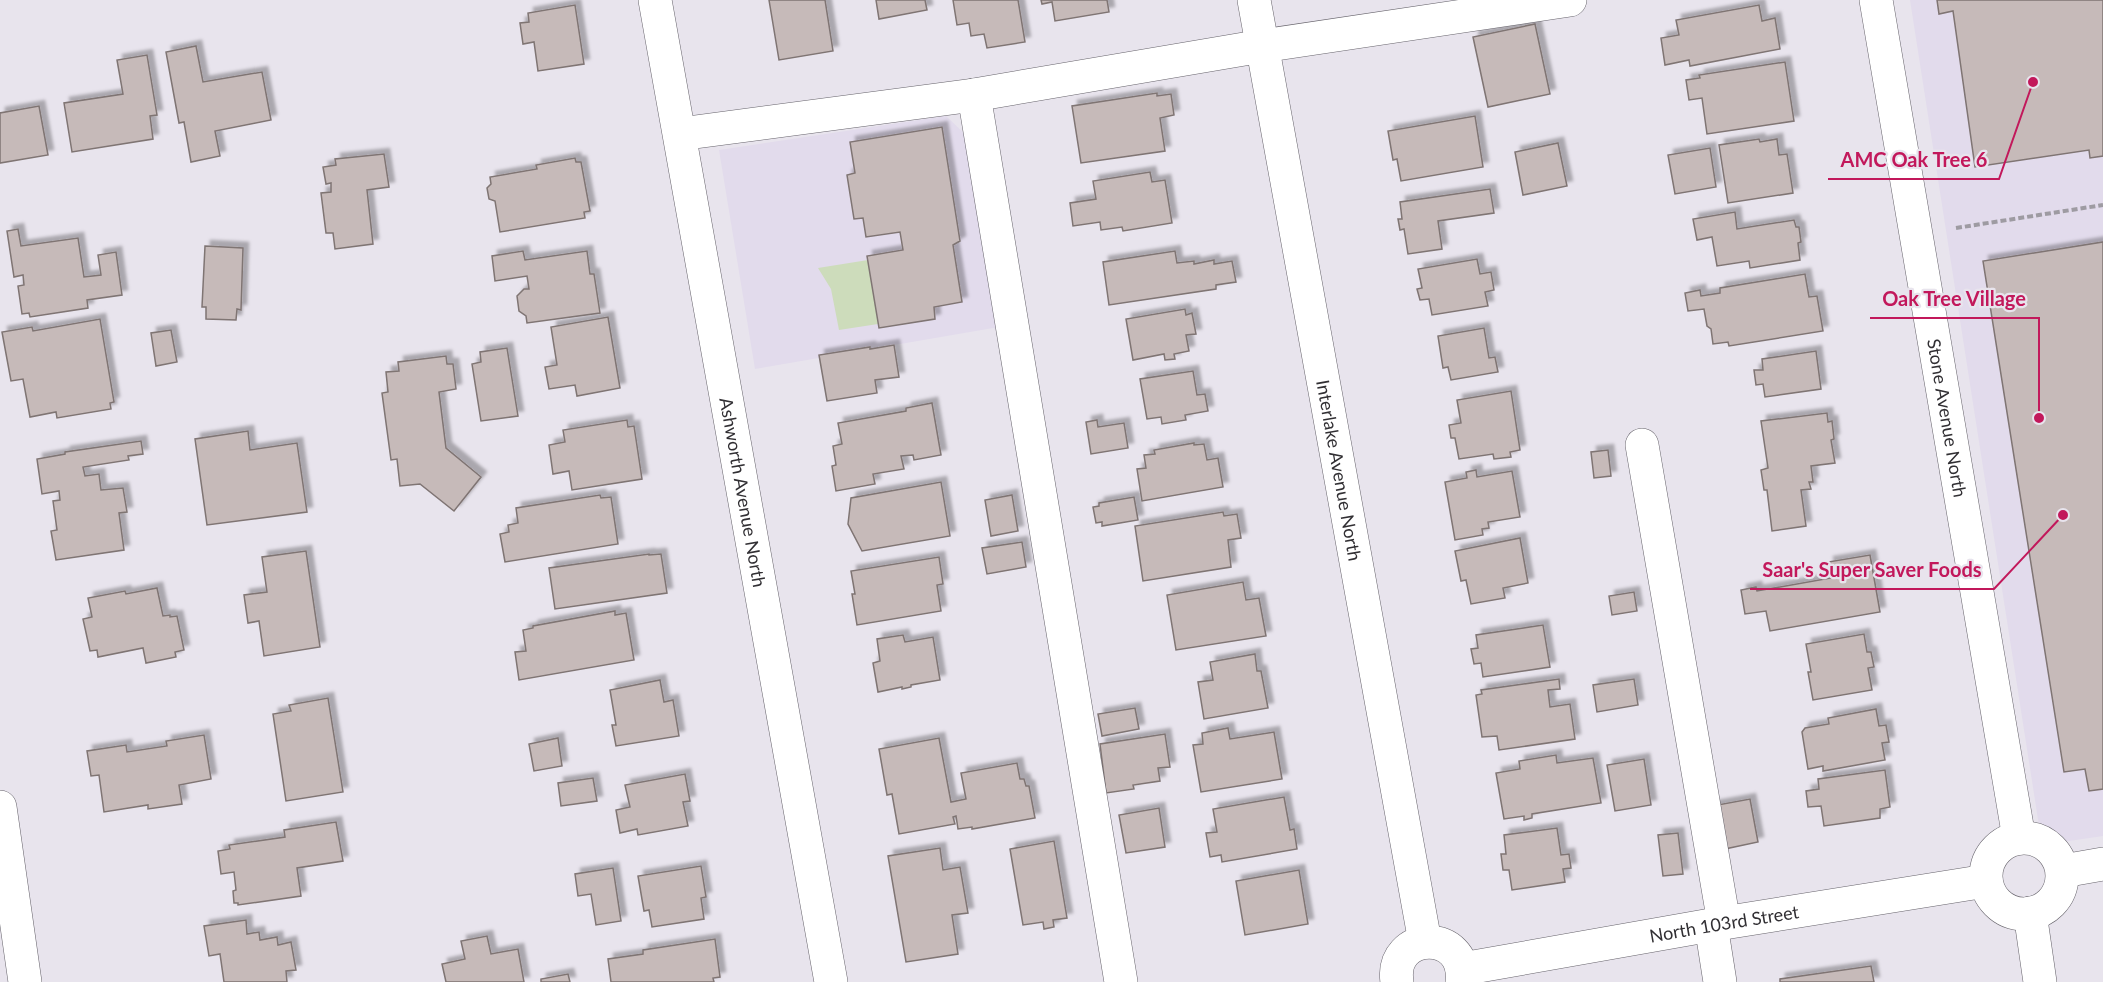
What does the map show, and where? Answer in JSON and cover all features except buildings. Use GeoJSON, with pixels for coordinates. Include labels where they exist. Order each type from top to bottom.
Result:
{"type":"FeatureCollection","features":[{"type":"Feature","properties":{"kind":"street","name":"Ashworth Avenue North"},"geometry":{"type":"LineString","coordinates":[[655,0],[831,982]]}},
{"type":"Feature","properties":{"kind":"street","name":"Interlake Avenue North"},"geometry":{"type":"LineString","coordinates":[[1254,0],[1425,942]]}},
{"type":"Feature","properties":{"kind":"street"},"geometry":{"type":"LineString","coordinates":[[680,134],[974,95],[1262,46],[1570,0]]}},
{"type":"Feature","properties":{"kind":"street","name":"Stone Avenue North"},"geometry":{"type":"LineString","coordinates":[[1876,0],[2019,838]]}},
{"type":"Feature","properties":{"kind":"street"},"geometry":{"type":"LineString","coordinates":[[974,95],[1121,982]]}},
{"type":"Feature","properties":{"kind":"street"},"geometry":{"type":"LineString","coordinates":[[1642,445],[1718,924],[1720,982]]}},
{"type":"Feature","properties":{"kind":"street"},"geometry":{"type":"LineString","coordinates":[[0,807],[25,982]]}},
{"type":"Feature","properties":{"kind":"street"},"geometry":{"type":"LineString","coordinates":[[2019,838],[2039,840],[2051,848],[2059,858],[2063,871],[2062,884],[2057,896],[2049,906],[2030,913],[2014,912],[2003,908],[1994,900],[1986,881],[1987,865],[1992,854],[2002,845],[2019,838]]}},
{"type":"Feature","properties":{"kind":"street"},"geometry":{"type":"LineString","coordinates":[[2063,871],[2103,864]]}},
{"type":"Feature","properties":{"kind":"street","name":"North 103rd Street"},"geometry":{"type":"LineString","coordinates":[[1462,975],[1718,924],[1986,881]]}},
{"type":"Feature","properties":{"kind":"street"},"geometry":{"type":"LineString","coordinates":[[2030,913],[2040,982]]}},
{"type":"Feature","properties":{"kind":"street"},"geometry":{"type":"LineString","coordinates":[[1390,981],[1402,954],[1411,947],[1434,941],[1454,952],[1460,962],[1462,975]]}},
{"type":"Feature","properties":{"kind":"path"},"geometry":{"type":"LineString","coordinates":[[1956,228],[2103,206]]}},
{"type":"Feature","properties":{"kind":"shaded area"},"geometry":{"type":"Polygon","coordinates":[[[1910,0],[2103,0],[2103,836],[2042,845],[1910,0]]]}},
{"type":"Feature","properties":{"kind":"shaded area"},"geometry":{"type":"Polygon","coordinates":[[[946,116],[967,136],[999,327],[755,369],[719,150],[946,116]]]}},
{"type":"Feature","properties":{"kind":"green space"},"geometry":{"type":"Polygon","coordinates":[[[868,260],[878,324],[839,330],[831,289],[818,268],[868,260]]]}},
{"type":"Feature","properties":{"kind":"place","name":"AMC Oak Tree 6"},"geometry":{"type":"Point","coordinates":[2033,82]}},
{"type":"Feature","properties":{"kind":"place","name":"Oak Tree Village"},"geometry":{"type":"Point","coordinates":[2039,418]}},
{"type":"Feature","properties":{"kind":"place","name":"Saar's Super Saver Foods"},"geometry":{"type":"Point","coordinates":[2063,515]}}]}
